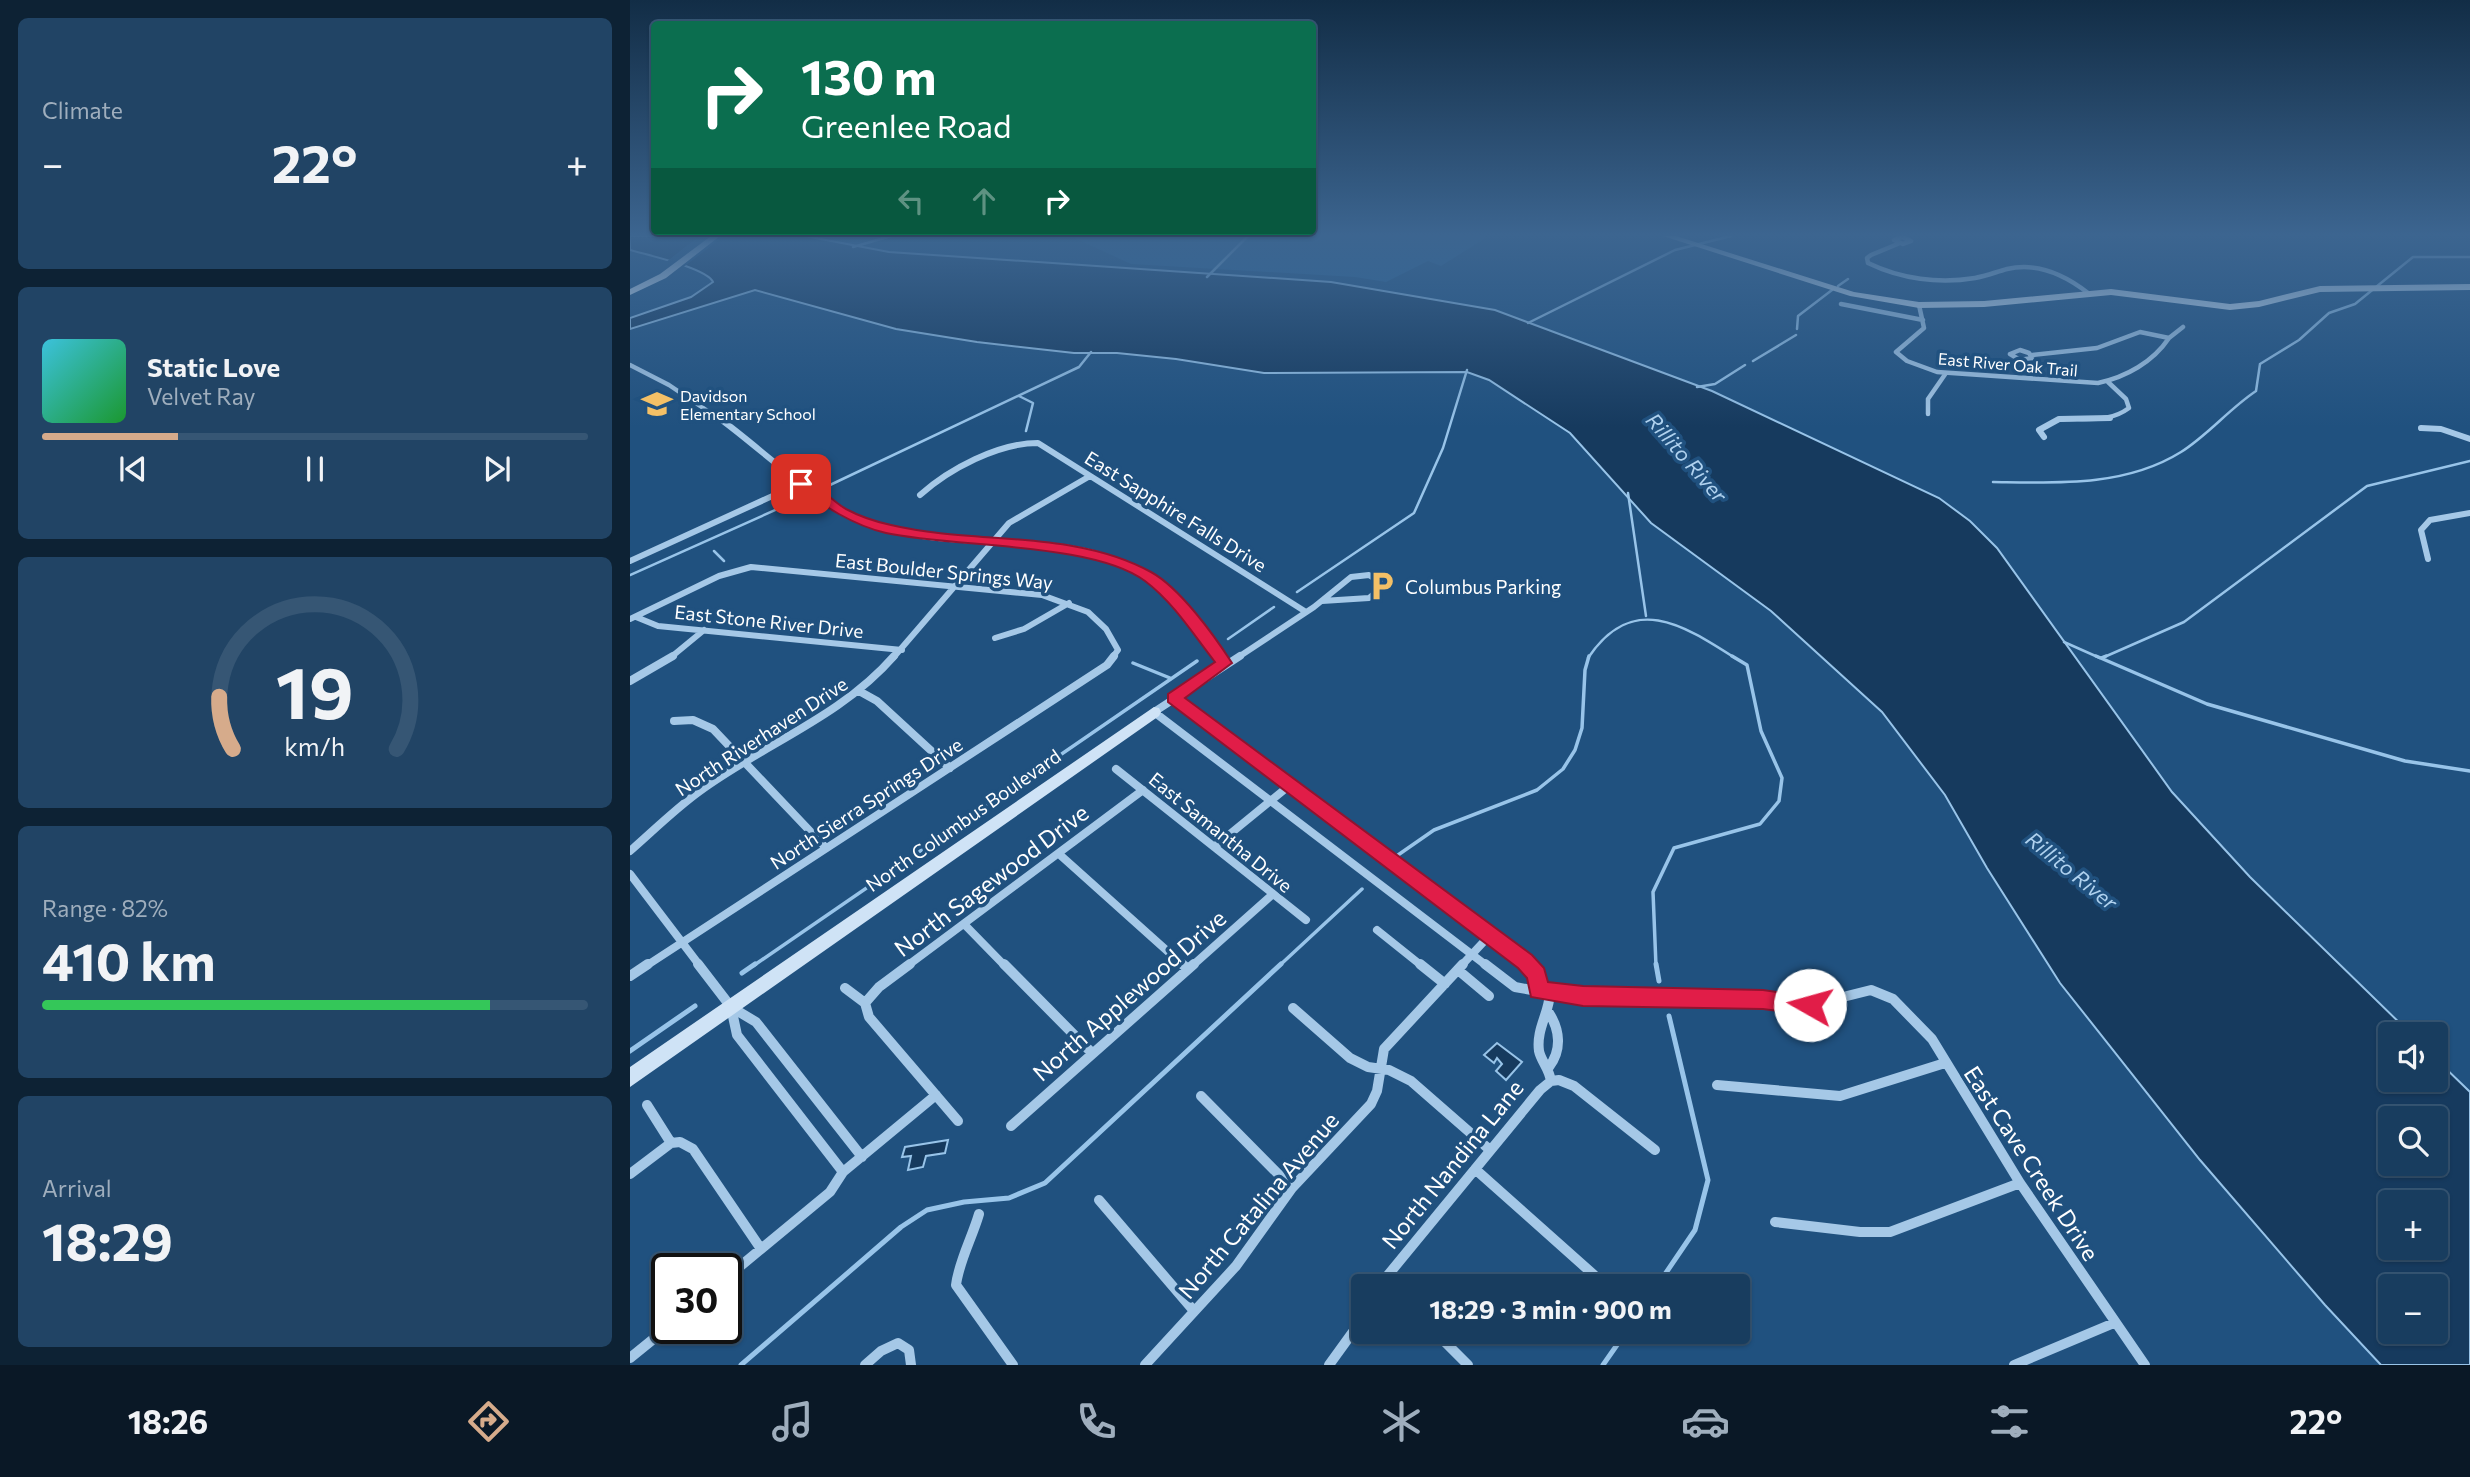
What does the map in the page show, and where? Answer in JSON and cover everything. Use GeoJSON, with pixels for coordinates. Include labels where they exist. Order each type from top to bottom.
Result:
{"type":"FeatureCollection","features":[{"type":"Feature","properties":{"kind":"street"},"geometry":{"type":"LineString","coordinates":[[1893,300],[1919,304],[2026,300]]}},
{"type":"Feature","properties":{"kind":"street"},"geometry":{"type":"LineString","coordinates":[[2178,300],[2230,307],[2278,300]]}},
{"type":"Feature","properties":{"kind":"street"},"geometry":{"type":"LineString","coordinates":[[1841,304],[1923,320],[1919,304]]}},
{"type":"Feature","properties":{"kind":"street","name":"East River Oak Trail"},"geometry":{"type":"LineString","coordinates":[[1923,320],[1924,328],[1919,335],[1896,352],[1913,365],[1945,373],[2084,383],[2108,382],[2130,372],[2183,327]]}},
{"type":"Feature","properties":{"kind":"street","name":"East River Oak Trail"},"geometry":{"type":"LineString","coordinates":[[2031,355],[2068,353],[2099,347],[2146,330],[2169,338]]}},
{"type":"Feature","properties":{"kind":"street"},"geometry":{"type":"LineString","coordinates":[[630,365],[685,392],[832,507],[873,525],[920,536],[1075,551],[1114,560],[1138,570],[1174,597],[1224,663]]}},
{"type":"Feature","properties":{"kind":"street"},"geometry":{"type":"LineString","coordinates":[[1928,414],[1928,399],[1945,373]]}},
{"type":"Feature","properties":{"kind":"street"},"geometry":{"type":"LineString","coordinates":[[2044,437],[2039,430],[2053,420],[2104,421],[2121,416],[2129,408],[2126,399],[2108,382]]}},
{"type":"Feature","properties":{"kind":"street"},"geometry":{"type":"LineString","coordinates":[[2421,428],[2441,429],[2470,439]]}},
{"type":"Feature","properties":{"kind":"street","name":"East Sapphire Falls Drive"},"geometry":{"type":"LineString","coordinates":[[920,495],[942,478],[1014,444],[1027,442],[1042,446],[1306,612]]}},
{"type":"Feature","properties":{"kind":"street","name":"North Riverhaven Drive"},"geometry":{"type":"LineString","coordinates":[[630,851],[686,802],[859,691],[902,650],[990,543],[1024,512],[1090,476]]}},
{"type":"Feature","properties":{"kind":"street"},"geometry":{"type":"LineString","coordinates":[[630,561],[801,484]]}},
{"type":"Feature","properties":{"kind":"street"},"geometry":{"type":"LineString","coordinates":[[2428,559],[2421,530],[2430,520],[2470,513]]}},
{"type":"Feature","properties":{"kind":"street","name":"East Boulder Springs Way"},"geometry":{"type":"LineString","coordinates":[[633,618],[740,568],[1032,594],[1069,603],[1100,622],[1116,642],[1118,654]]}},
{"type":"Feature","properties":{"kind":"street","name":"North Columbus Boulevard"},"geometry":{"type":"LineString","coordinates":[[630,1078],[1224,663],[1306,612],[1354,576],[1369,575],[1380,582],[1380,589],[1369,598],[1337,597],[1322,601]]}},
{"type":"Feature","properties":{"kind":"street"},"geometry":{"type":"LineString","coordinates":[[995,638],[1024,629],[1069,603]]}},
{"type":"Feature","properties":{"kind":"street","name":"East Stone River Drive"},"geometry":{"type":"LineString","coordinates":[[633,618],[658,626],[902,650]]}},
{"type":"Feature","properties":{"kind":"street"},"geometry":{"type":"LineString","coordinates":[[630,681],[671,657],[705,630]]}},
{"type":"Feature","properties":{"kind":"street","name":"North Sierra Springs Drive"},"geometry":{"type":"LineString","coordinates":[[630,976],[1107,666],[1118,654]]}},
{"type":"Feature","properties":{"kind":"street"},"geometry":{"type":"LineString","coordinates":[[859,691],[877,701],[950,768]]}},
{"type":"Feature","properties":{"kind":"street"},"geometry":{"type":"LineString","coordinates":[[1174,698],[1532,967],[1538,990]]}},
{"type":"Feature","properties":{"kind":"street"},"geometry":{"type":"LineString","coordinates":[[1154,712],[1515,988],[1550,993]]}},
{"type":"Feature","properties":{"kind":"street"},"geometry":{"type":"LineString","coordinates":[[674,721],[693,720],[708,725],[826,848]]}},
{"type":"Feature","properties":{"kind":"street","name":"East Samantha Drive"},"geometry":{"type":"LineString","coordinates":[[1116,769],[1306,920]]}},
{"type":"Feature","properties":{"kind":"street"},"geometry":{"type":"LineString","coordinates":[[1214,847],[1290,785]]}},
{"type":"Feature","properties":{"kind":"street","name":"North Sagewood Drive"},"geometry":{"type":"LineString","coordinates":[[865,1003],[879,987],[1143,790]]}},
{"type":"Feature","properties":{"kind":"street"},"geometry":{"type":"LineString","coordinates":[[1059,854],[1188,969]]}},
{"type":"Feature","properties":{"kind":"street"},"geometry":{"type":"LineString","coordinates":[[630,874],[732,1007],[756,1021],[862,1157]]}},
{"type":"Feature","properties":{"kind":"street","name":"North Applewood Drive"},"geometry":{"type":"LineString","coordinates":[[1011,1126],[1273,894]]}},
{"type":"Feature","properties":{"kind":"street"},"geometry":{"type":"LineString","coordinates":[[964,924],[1092,1054]]}},
{"type":"Feature","properties":{"kind":"street"},"geometry":{"type":"LineString","coordinates":[[1377,930],[1445,984]]}},
{"type":"Feature","properties":{"kind":"street","name":"North Catalina Avenue"},"geometry":{"type":"LineString","coordinates":[[1145,1365],[1246,1253],[1292,1188],[1371,1104],[1377,1091],[1381,1058],[1390,1041],[1490,935]]}},
{"type":"Feature","properties":{"kind":"street"},"geometry":{"type":"LineString","coordinates":[[1458,970],[1489,996]]}},
{"type":"Feature","properties":{"kind":"street"},"geometry":{"type":"LineString","coordinates":[[845,988],[865,1003],[869,1017],[958,1121]]}},
{"type":"Feature","properties":{"kind":"street","name":"East Cave Creek Drive"},"geometry":{"type":"LineString","coordinates":[[1550,993],[1763,999],[1810,1005],[1845,999],[1862,990],[1878,991],[1915,1018],[2020,1183],[2145,1365]]}},
{"type":"Feature","properties":{"kind":"street","name":"North Nandina Lane"},"geometry":{"type":"LineString","coordinates":[[1549,1067],[1558,1052],[1557,1029],[1549,1013],[1550,993]]}},
{"type":"Feature","properties":{"kind":"street"},"geometry":{"type":"LineString","coordinates":[[732,1007],[737,1035],[843,1172]]}},
{"type":"Feature","properties":{"kind":"street"},"geometry":{"type":"LineString","coordinates":[[1293,1008],[1350,1058],[1401,1074],[1490,1150]]}},
{"type":"Feature","properties":{"kind":"street","name":"North Nandina Lane"},"geometry":{"type":"LineString","coordinates":[[1392,1274],[1490,1150],[1540,1090],[1551,1081],[1549,1067],[1539,1054],[1539,1028],[1549,1013]]}},
{"type":"Feature","properties":{"kind":"street"},"geometry":{"type":"LineString","coordinates":[[1717,1085],[1839,1096],[1945,1063]]}},
{"type":"Feature","properties":{"kind":"street"},"geometry":{"type":"LineString","coordinates":[[1551,1081],[1559,1080],[1574,1086],[1655,1150]]}},
{"type":"Feature","properties":{"kind":"street"},"geometry":{"type":"LineString","coordinates":[[742,1265],[830,1192],[843,1172],[936,1095]]}},
{"type":"Feature","properties":{"kind":"street"},"geometry":{"type":"LineString","coordinates":[[1201,1096],[1292,1188]]}},
{"type":"Feature","properties":{"kind":"street"},"geometry":{"type":"LineString","coordinates":[[647,1105],[671,1143]]}},
{"type":"Feature","properties":{"kind":"street"},"geometry":{"type":"LineString","coordinates":[[630,1174],[671,1143],[680,1142],[693,1149],[761,1250]]}},
{"type":"Feature","properties":{"kind":"street"},"geometry":{"type":"LineString","coordinates":[[1475,1169],[1593,1274]]}},
{"type":"Feature","properties":{"kind":"street"},"geometry":{"type":"LineString","coordinates":[[1775,1222],[1860,1232],[1890,1232],[2020,1183]]}},
{"type":"Feature","properties":{"kind":"street"},"geometry":{"type":"LineString","coordinates":[[1099,1200],[1194,1311]]}},
{"type":"Feature","properties":{"kind":"street"},"geometry":{"type":"LineString","coordinates":[[979,1214],[969,1249],[958,1269],[956,1285],[1013,1365]]}},
{"type":"Feature","properties":{"kind":"street"},"geometry":{"type":"LineString","coordinates":[[2014,1365],[2113,1322]]}},
{"type":"Feature","properties":{"kind":"street"},"geometry":{"type":"LineString","coordinates":[[1329,1365],[1351,1335]]}},
{"type":"Feature","properties":{"kind":"street"},"geometry":{"type":"LineString","coordinates":[[630,1358],[651,1341]]}},
{"type":"Feature","properties":{"kind":"street"},"geometry":{"type":"LineString","coordinates":[[865,1365],[881,1351],[898,1343],[909,1350],[911,1365]]}},
{"type":"Feature","properties":{"kind":"street"},"geometry":{"type":"LineString","coordinates":[[1447,1344],[1468,1365]]}},
{"type":"Feature","properties":{"kind":"water"},"geometry":{"type":"Polygon","coordinates":[[[683,300],[724,300],[630,329],[630,318],[683,300]]]}},
{"type":"Feature","properties":{"kind":"water","name":"Rillito River"},"geometry":{"type":"Polygon","coordinates":[[[790,300],[1435,300],[1495,310],[1712,391],[1939,498],[1970,521],[1997,548],[2172,792],[2250,877],[2399,1022],[2378,1022],[2378,1092],[2448,1092],[2448,1071],[2470,1092],[2470,1365],[2381,1365],[2325,1305],[2200,1160],[2060,983],[1987,868],[1945,795],[1882,712],[1771,611],[1651,523],[1570,433],[1489,380],[1467,372],[1264,373],[1176,359],[1117,353],[1074,353],[896,329],[790,300]]]}},
{"type":"Feature","properties":{"kind":"water"},"geometry":{"type":"Polygon","coordinates":[[[1497,1043],[1522,1062],[1506,1080],[1496,1071],[1502,1064],[1497,1058],[1494,1063],[1484,1055],[1497,1043]]]}},
{"type":"Feature","properties":{"kind":"water"},"geometry":{"type":"Polygon","coordinates":[[[948,1140],[945,1153],[926,1156],[923,1167],[908,1170],[911,1156],[902,1157],[905,1147],[948,1140]]]}},
{"type":"Feature","properties":{"kind":"waterway"},"geometry":{"type":"LineString","coordinates":[[1528,323],[1575,300]]}},
{"type":"Feature","properties":{"kind":"waterway"},"geometry":{"type":"LineString","coordinates":[[1797,329],[1798,316],[1819,300]]}},
{"type":"Feature","properties":{"kind":"waterway"},"geometry":{"type":"LineString","coordinates":[[1993,482],[2090,481],[2137,472],[2159,463],[2191,445],[2256,391],[2260,364],[2299,340],[2329,313],[2360,300]]}},
{"type":"Feature","properties":{"kind":"waterway"},"geometry":{"type":"LineString","coordinates":[[1753,361],[1796,335]]}},
{"type":"Feature","properties":{"kind":"waterway"},"geometry":{"type":"LineString","coordinates":[[830,485],[1079,367],[1091,352]]}},
{"type":"Feature","properties":{"kind":"waterway"},"geometry":{"type":"LineString","coordinates":[[1697,387],[1715,384],[1745,365]]}},
{"type":"Feature","properties":{"kind":"waterway"},"geometry":{"type":"LineString","coordinates":[[1297,592],[1414,513],[1443,448],[1467,370]]}},
{"type":"Feature","properties":{"kind":"waterway"},"geometry":{"type":"LineString","coordinates":[[1019,396],[1033,403],[1026,431]]}},
{"type":"Feature","properties":{"kind":"waterway"},"geometry":{"type":"LineString","coordinates":[[2102,658],[2184,622],[2367,486],[2470,461]]}},
{"type":"Feature","properties":{"kind":"waterway"},"geometry":{"type":"LineString","coordinates":[[1628,493],[1646,616]]}},
{"type":"Feature","properties":{"kind":"waterway"},"geometry":{"type":"LineString","coordinates":[[630,575],[802,498]]}},
{"type":"Feature","properties":{"kind":"waterway"},"geometry":{"type":"LineString","coordinates":[[714,551],[724,561]]}},
{"type":"Feature","properties":{"kind":"waterway"},"geometry":{"type":"LineString","coordinates":[[1228,639],[1274,607]]}},
{"type":"Feature","properties":{"kind":"waterway"},"geometry":{"type":"LineString","coordinates":[[1589,657],[1605,638],[1622,625],[1640,620],[1658,620],[1696,634],[1735,658]]}},
{"type":"Feature","properties":{"kind":"waterway"},"geometry":{"type":"LineString","coordinates":[[2064,642],[2100,658]]}},
{"type":"Feature","properties":{"kind":"waterway"},"geometry":{"type":"LineString","coordinates":[[1656,966],[1653,892],[1674,848],[1760,824],[1779,801],[1782,778],[1761,731],[1747,665],[1732,656]]}},
{"type":"Feature","properties":{"kind":"waterway"},"geometry":{"type":"LineString","coordinates":[[2096,656],[2207,704],[2405,761],[2470,771]]}},
{"type":"Feature","properties":{"kind":"waterway"},"geometry":{"type":"LineString","coordinates":[[2101,658],[2106,656]]}},
{"type":"Feature","properties":{"kind":"waterway"},"geometry":{"type":"LineString","coordinates":[[1398,855],[1434,830],[1537,790],[1563,769],[1575,750],[1582,728],[1585,670],[1589,657]]}},
{"type":"Feature","properties":{"kind":"waterway"},"geometry":{"type":"LineString","coordinates":[[753,966],[1197,661]]}},
{"type":"Feature","properties":{"kind":"waterway"},"geometry":{"type":"LineString","coordinates":[[1133,663],[1170,678]]}},
{"type":"Feature","properties":{"kind":"waterway"},"geometry":{"type":"LineString","coordinates":[[1279,966],[1362,889]]}},
{"type":"Feature","properties":{"kind":"waterway"},"geometry":{"type":"LineString","coordinates":[[742,973],[755,964]]}},
{"type":"Feature","properties":{"kind":"waterway"},"geometry":{"type":"LineString","coordinates":[[741,1365],[901,1227],[927,1210],[964,1202],[1009,1198],[1045,1183],[1281,964]]}},
{"type":"Feature","properties":{"kind":"waterway"},"geometry":{"type":"LineString","coordinates":[[1656,964],[1659,981]]}},
{"type":"Feature","properties":{"kind":"waterway"},"geometry":{"type":"LineString","coordinates":[[630,1051],[695,1006]]}},
{"type":"Feature","properties":{"kind":"waterway"},"geometry":{"type":"LineString","coordinates":[[1665,1274],[1695,1230],[1708,1180],[1669,1016]]}},
{"type":"Feature","properties":{"kind":"waterway"},"geometry":{"type":"LineString","coordinates":[[1603,1365],[1618,1344]]}},
{"type":"Feature","properties":{"kind":"place","name":"Davidson Elementary School"},"geometry":{"type":"Point","coordinates":[657,404]}},
{"type":"Feature","properties":{"kind":"place","name":"Columbus Parking"},"geometry":{"type":"Point","coordinates":[1382,586]}},
{"type":"Feature","properties":{"kind":"route"},"geometry":{"type":"LineString","coordinates":[[801,484],[840,511],[908,534],[1075,551],[1114,560],[1148,576],[1174,597],[1224,663],[1174,698],[1525,961],[1536,975],[1538,990],[1583,996],[1763,999],[1810,1005]]}}]}
